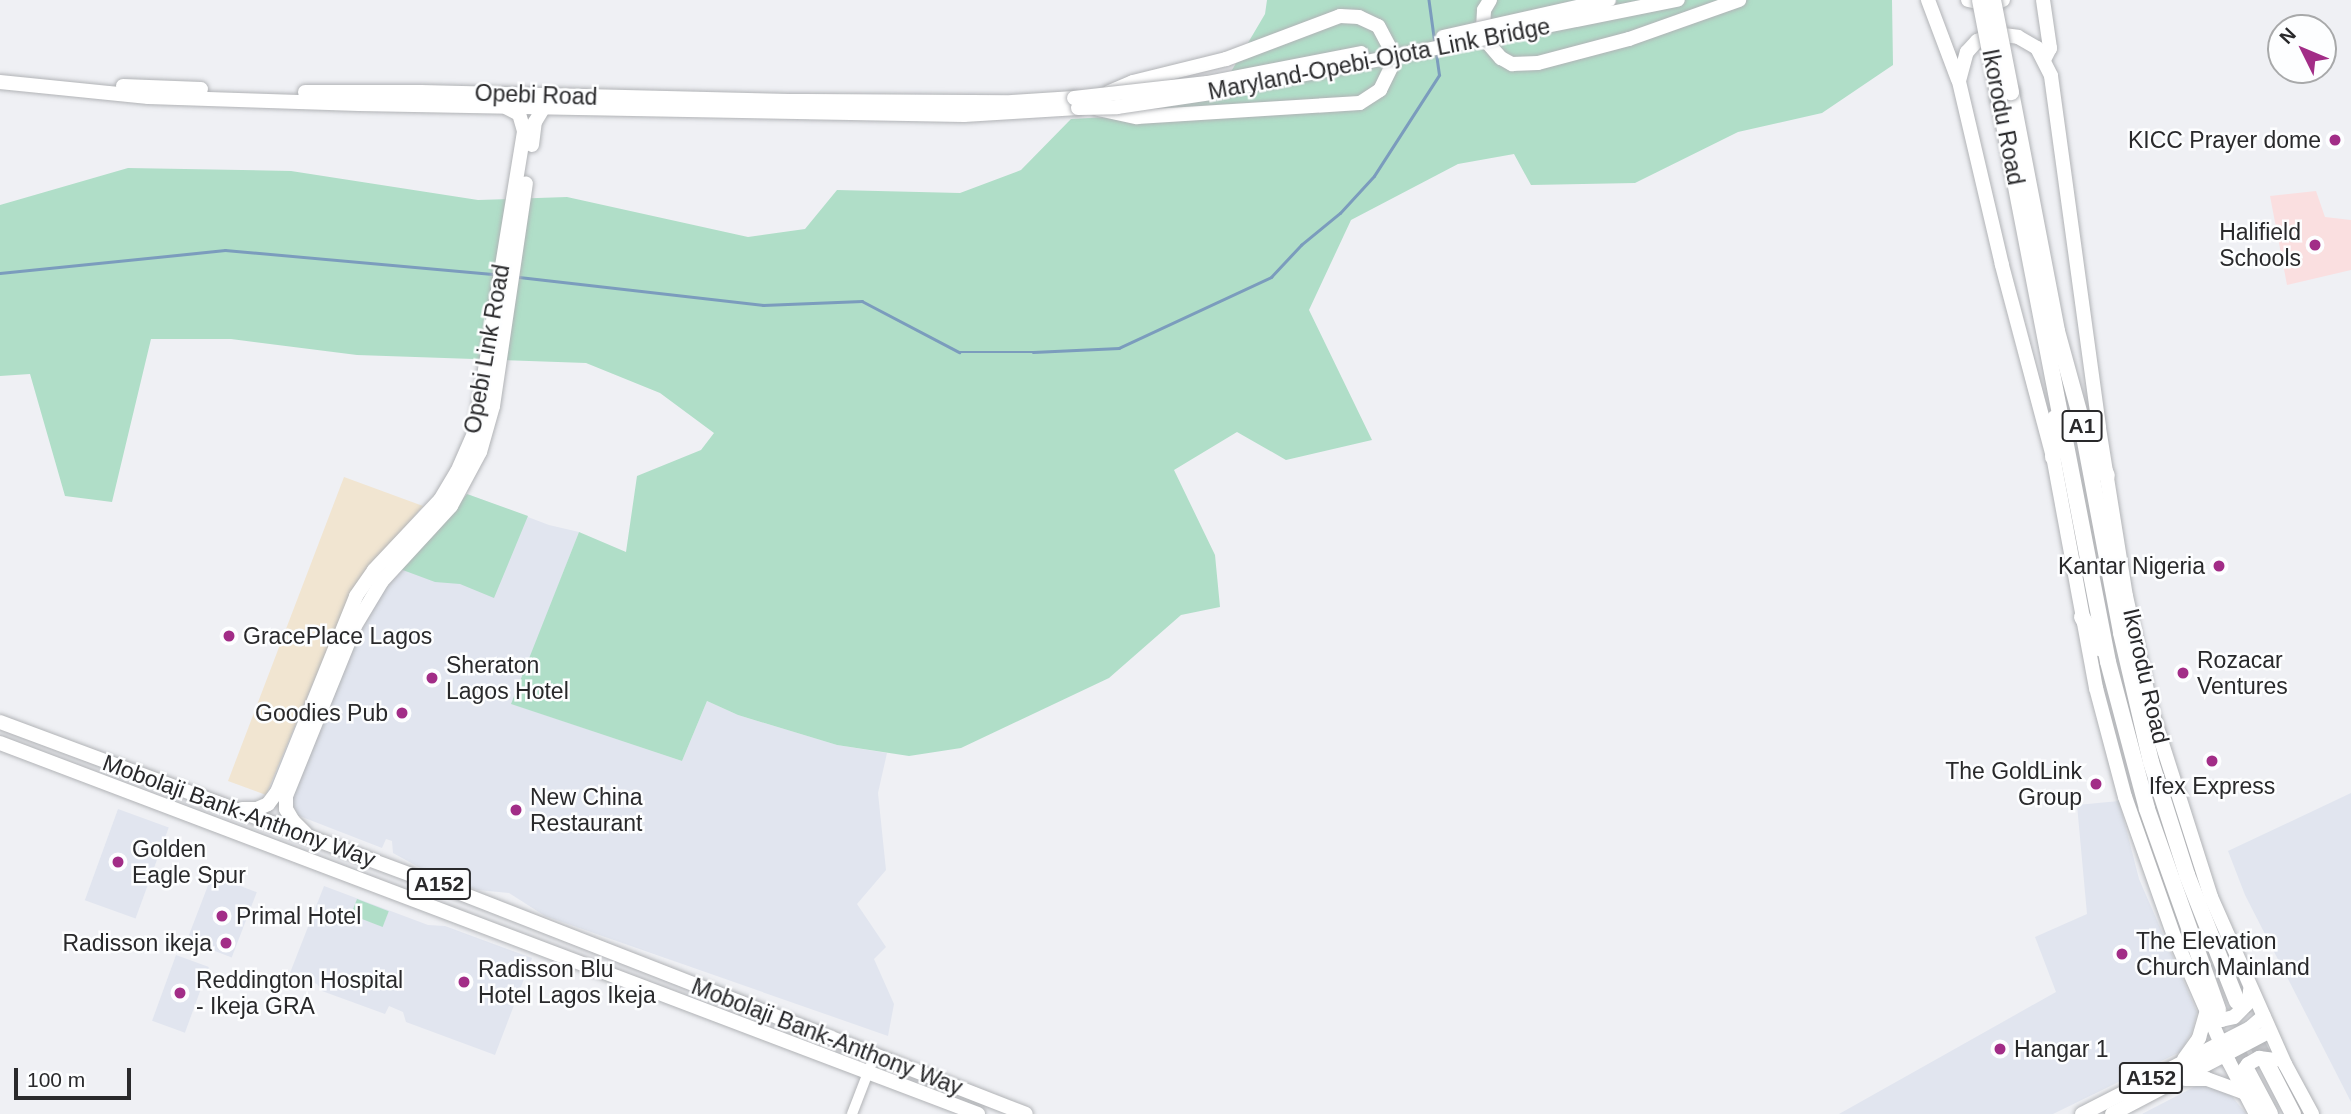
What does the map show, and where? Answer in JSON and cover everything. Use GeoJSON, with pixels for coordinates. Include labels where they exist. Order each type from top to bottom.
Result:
{"type":"FeatureCollection","features":[{"type":"Feature","properties":{"kind":"highway","name":"Ikorodu Road"},"geometry":{"type":"LineString","coordinates":[[1980,0],[2005,95],[2057,331],[2080,415],[2121,633],[2167,817],[2237,1001]]}},
{"type":"Feature","properties":{"kind":"highway","name":"Ikorodu Road"},"geometry":{"type":"LineString","coordinates":[[1993,0],[2005,95],[2056,391],[2108,662],[2147,809],[2213,1010]]}},
{"type":"Feature","properties":{"kind":"highway"},"geometry":{"type":"LineString","coordinates":[[2053,457],[2056,391]]}},
{"type":"Feature","properties":{"kind":"highway"},"geometry":{"type":"LineString","coordinates":[[2080,415],[2107,476]]}},
{"type":"Feature","properties":{"kind":"highway"},"geometry":{"type":"LineString","coordinates":[[2121,633],[2126,596]]}},
{"type":"Feature","properties":{"kind":"highway"},"geometry":{"type":"LineString","coordinates":[[2082,617],[2108,662]]}},
{"type":"Feature","properties":{"kind":"highway"},"geometry":{"type":"LineString","coordinates":[[2265,1060],[2293,1114]]}},
{"type":"Feature","properties":{"kind":"highway"},"geometry":{"type":"LineString","coordinates":[[2246,1069],[2270,1114]]}},
{"type":"Feature","properties":{"kind":"main road"},"geometry":{"type":"LineString","coordinates":[[1490,0],[1484,10],[1486,41],[1500,58],[1512,64],[1538,64],[1629,39],[1739,0]]}},
{"type":"Feature","properties":{"kind":"main road","name":"Maryland-Opebi-Ojota Link Bridge"},"geometry":{"type":"LineString","coordinates":[[1097,102],[1436,39],[1537,14],[1609,0]]}},
{"type":"Feature","properties":{"kind":"main road","name":"Maryland-Opebi-Ojota Link Bridge"},"geometry":{"type":"LineString","coordinates":[[1076,103],[1211,93],[1678,0]]}},
{"type":"Feature","properties":{"kind":"main road"},"geometry":{"type":"LineString","coordinates":[[1928,0],[1959,81]]}},
{"type":"Feature","properties":{"kind":"main road"},"geometry":{"type":"LineString","coordinates":[[1968,0],[1991,5],[2003,0]]}},
{"type":"Feature","properties":{"kind":"main road"},"geometry":{"type":"LineString","coordinates":[[2043,0],[2050,48],[2045,58]]}},
{"type":"Feature","properties":{"kind":"main road"},"geometry":{"type":"LineString","coordinates":[[1340,16],[1359,17],[1378,26],[1391,50],[1392,65],[1380,90],[1360,103],[1138,117],[1097,102],[1133,82],[1226,59],[1340,16]]}},
{"type":"Feature","properties":{"kind":"main road","name":"Ikorodu Road"},"geometry":{"type":"LineString","coordinates":[[2256,1114],[2223,1048],[2213,1010],[2174,936],[2125,797],[2101,710],[2053,457],[2002,265],[1959,81],[1967,52],[1977,41],[1995,34],[2018,37],[2037,48],[2045,58],[2059,124],[2126,596],[2152,712],[2201,870],[2250,988],[2285,1064],[2312,1114]]}},
{"type":"Feature","properties":{"kind":"main road","name":"Opebi Road"},"geometry":{"type":"LineString","coordinates":[[0,72],[129,86],[505,107],[964,115],[1076,103]]}},
{"type":"Feature","properties":{"kind":"main road","name":"Opebi Road"},"geometry":{"type":"LineString","coordinates":[[0,82],[148,97],[1076,103]]}},
{"type":"Feature","properties":{"kind":"main road","name":"Opebi Link Road"},"geometry":{"type":"LineString","coordinates":[[505,107],[513,110],[522,120],[527,145]]}},
{"type":"Feature","properties":{"kind":"main road","name":"Opebi Link Road"},"geometry":{"type":"LineString","coordinates":[[309,837],[293,821],[286,809],[286,796],[355,626],[377,588],[456,498],[480,452],[527,145],[544,107]]}},
{"type":"Feature","properties":{"kind":"main road","name":"Opebi Link Road"},"geometry":{"type":"LineString","coordinates":[[235,809],[257,809],[268,804],[277,792],[356,596],[374,570],[449,486],[486,406]]}},
{"type":"Feature","properties":{"kind":"main road","name":"Mobolaji Bank-Anthony Way"},"geometry":{"type":"LineString","coordinates":[[0,722],[485,902],[874,1057],[1026,1114]]}},
{"type":"Feature","properties":{"kind":"main road","name":"Mobolaji Bank-Anthony Way"},"geometry":{"type":"LineString","coordinates":[[0,743],[478,922],[978,1114]]}},
{"type":"Feature","properties":{"kind":"main road"},"geometry":{"type":"LineString","coordinates":[[441,909],[452,909],[458,904],[459,899],[450,889]]}},
{"type":"Feature","properties":{"kind":"main road"},"geometry":{"type":"LineString","coordinates":[[478,922],[473,916],[473,907],[485,902]]}},
{"type":"Feature","properties":{"kind":"main road"},"geometry":{"type":"LineString","coordinates":[[2213,1010],[2221,1020],[2234,1017],[2249,1002],[2250,988]]}},
{"type":"Feature","properties":{"kind":"main road","name":"A152"},"geometry":{"type":"LineString","coordinates":[[2183,1061],[2199,1038],[2213,1010]]}},
{"type":"Feature","properties":{"kind":"main road","name":"A152"},"geometry":{"type":"LineString","coordinates":[[2112,1114],[2180,1080],[2264,1016]]}},
{"type":"Feature","properties":{"kind":"main road","name":"A152"},"geometry":{"type":"LineString","coordinates":[[2082,1114],[2183,1061],[2270,1031]]}},
{"type":"Feature","properties":{"kind":"main road"},"geometry":{"type":"LineString","coordinates":[[2243,1092],[2241,1074],[2251,1061],[2269,1059],[2285,1064]]}},
{"type":"Feature","properties":{"kind":"main road","name":"A152"},"geometry":{"type":"LineString","coordinates":[[2180,1080],[2207,1079],[2243,1092]]}},
{"type":"Feature","properties":{"kind":"street"},"geometry":{"type":"LineString","coordinates":[[852,1114],[874,1057]]}},
{"type":"Feature","properties":{"kind":"shaded area","name":"Halifield Schools"},"geometry":{"type":"Polygon","coordinates":[[[2316,191],[2325,217],[2351,220],[2351,270],[2287,285],[2270,196],[2316,191]]]}},
{"type":"Feature","properties":{"kind":"shaded area"},"geometry":{"type":"Polygon","coordinates":[[[344,477],[423,506],[376,561],[347,602],[266,795],[228,781],[344,477]]]}},
{"type":"Feature","properties":{"kind":"shaded area"},"geometry":{"type":"Polygon","coordinates":[[[467,494],[549,525],[579,532],[512,704],[682,761],[707,701],[738,715],[837,745],[887,753],[878,793],[886,870],[857,904],[886,947],[874,959],[894,1004],[888,1036],[545,916],[509,893],[478,890],[437,877],[393,853],[392,841],[386,839],[382,848],[297,815],[292,800],[362,626],[379,595],[436,533],[467,494]]]}},
{"type":"Feature","properties":{"kind":"shaded area"},"geometry":{"type":"Polygon","coordinates":[[[2351,793],[2351,1102],[2245,895],[2228,851],[2351,793]]]}},
{"type":"Feature","properties":{"kind":"shaded area"},"geometry":{"type":"Polygon","coordinates":[[[2119,801],[2139,879],[2197,1012],[2192,1032],[2180,1052],[2053,1114],[1839,1114],[2056,992],[2035,937],[2087,914],[2077,805],[2119,801]]]}},
{"type":"Feature","properties":{"kind":"shaded area"},"geometry":{"type":"Polygon","coordinates":[[[118,809],[169,827],[136,919],[85,900],[118,809]]]}},
{"type":"Feature","properties":{"kind":"shaded area","name":"Primal Hotel"},"geometry":{"type":"Polygon","coordinates":[[[212,875],[257,892],[232,958],[187,940],[212,875]]]}},
{"type":"Feature","properties":{"kind":"shaded area"},"geometry":{"type":"Polygon","coordinates":[[[324,886],[428,925],[445,926],[532,958],[495,1055],[406,1022],[403,1012],[389,1006],[385,1014],[322,991],[317,984],[304,979],[297,982],[288,978],[324,886]]]}},
{"type":"Feature","properties":{"kind":"shaded area","name":"Reddington Hospital - Ikeja GRA"},"geometry":{"type":"Polygon","coordinates":[[[176,955],[209,967],[185,1033],[152,1021],[176,955]]]}},
{"type":"Feature","properties":{"kind":"shaded area"},"geometry":{"type":"Polygon","coordinates":[[[2198,1085],[2228,1091],[2246,1114],[2142,1114],[2198,1085]]]}},
{"type":"Feature","properties":{"kind":"green space"},"geometry":{"type":"Polygon","coordinates":[[[1267,0],[1892,0],[1893,65],[1822,113],[1738,132],[1635,183],[1531,185],[1514,154],[1458,164],[1351,220],[1309,310],[1372,440],[1286,460],[1237,432],[1174,470],[1215,555],[1220,607],[1181,615],[1109,678],[961,748],[909,756],[837,745],[738,715],[707,701],[682,761],[511,704],[579,532],[626,552],[637,476],[701,450],[714,433],[660,393],[586,363],[357,355],[231,339],[151,339],[112,502],[65,496],[30,374],[0,376],[0,205],[128,168],[291,171],[478,200],[567,197],[748,237],[805,229],[837,190],[960,193],[1021,170],[1071,119],[1144,115],[1222,87],[1265,14],[1267,0]]]}},
{"type":"Feature","properties":{"kind":"green space"},"geometry":{"type":"Polygon","coordinates":[[[467,494],[528,516],[494,598],[460,584],[435,582],[400,569],[436,533],[467,494]]]}},
{"type":"Feature","properties":{"kind":"green space"},"geometry":{"type":"Polygon","coordinates":[[[357,899],[389,911],[383,927],[351,915],[357,899]]]}},
{"type":"Feature","properties":{"kind":"waterway"},"geometry":{"type":"LineString","coordinates":[[1429,0],[1435,44]]}},
{"type":"Feature","properties":{"kind":"waterway"},"geometry":{"type":"LineString","coordinates":[[519,277],[763,305],[862,301],[959,352],[1119,348],[1271,277],[1301,245],[1340,213],[1374,176],[1439,75],[1436,54]]}},
{"type":"Feature","properties":{"kind":"waterway"},"geometry":{"type":"LineString","coordinates":[[0,273],[225,250],[495,274]]}},
{"type":"Feature","properties":{"kind":"tunnel"},"geometry":{"type":"LineString","coordinates":[[2237,1001],[2265,1060]]}},
{"type":"Feature","properties":{"kind":"tunnel"},"geometry":{"type":"LineString","coordinates":[[2218,1010],[2246,1069]]}},
{"type":"Feature","properties":{"kind":"place","name":"KICC Prayer dome"},"geometry":{"type":"Point","coordinates":[2335,140]}},
{"type":"Feature","properties":{"kind":"place","name":"Halifield Schools"},"geometry":{"type":"Point","coordinates":[2315,245]}},
{"type":"Feature","properties":{"kind":"place","name":"Kantar Nigeria"},"geometry":{"type":"Point","coordinates":[2219,566]}},
{"type":"Feature","properties":{"kind":"place","name":"GracePlace Lagos"},"geometry":{"type":"Point","coordinates":[229,636]}},
{"type":"Feature","properties":{"kind":"place","name":"Rozacar Ventures"},"geometry":{"type":"Point","coordinates":[2183,673]}},
{"type":"Feature","properties":{"kind":"place","name":"Sheraton Lagos Hotel"},"geometry":{"type":"Point","coordinates":[432,678]}},
{"type":"Feature","properties":{"kind":"place","name":"Goodies Pub"},"geometry":{"type":"Point","coordinates":[402,713]}},
{"type":"Feature","properties":{"kind":"place","name":"Ifex Express"},"geometry":{"type":"Point","coordinates":[2212,761]}},
{"type":"Feature","properties":{"kind":"place","name":"The GoldLink Group"},"geometry":{"type":"Point","coordinates":[2096,784]}},
{"type":"Feature","properties":{"kind":"place","name":"New China Restaurant"},"geometry":{"type":"Point","coordinates":[516,810]}},
{"type":"Feature","properties":{"kind":"place","name":"Golden Eagle Spur"},"geometry":{"type":"Point","coordinates":[118,862]}},
{"type":"Feature","properties":{"kind":"place","name":"Primal Hotel"},"geometry":{"type":"Point","coordinates":[222,916]}},
{"type":"Feature","properties":{"kind":"place","name":"Radisson ikeja"},"geometry":{"type":"Point","coordinates":[226,943]}},
{"type":"Feature","properties":{"kind":"place","name":"The Elevation Church Mainland"},"geometry":{"type":"Point","coordinates":[2122,954]}},
{"type":"Feature","properties":{"kind":"place","name":"Radisson Blu Hotel Lagos Ikeja"},"geometry":{"type":"Point","coordinates":[464,982]}},
{"type":"Feature","properties":{"kind":"place","name":"Reddington Hospital - Ikeja GRA"},"geometry":{"type":"Point","coordinates":[180,993]}},
{"type":"Feature","properties":{"kind":"place","name":"Hangar 1"},"geometry":{"type":"Point","coordinates":[2000,1049]}}]}
